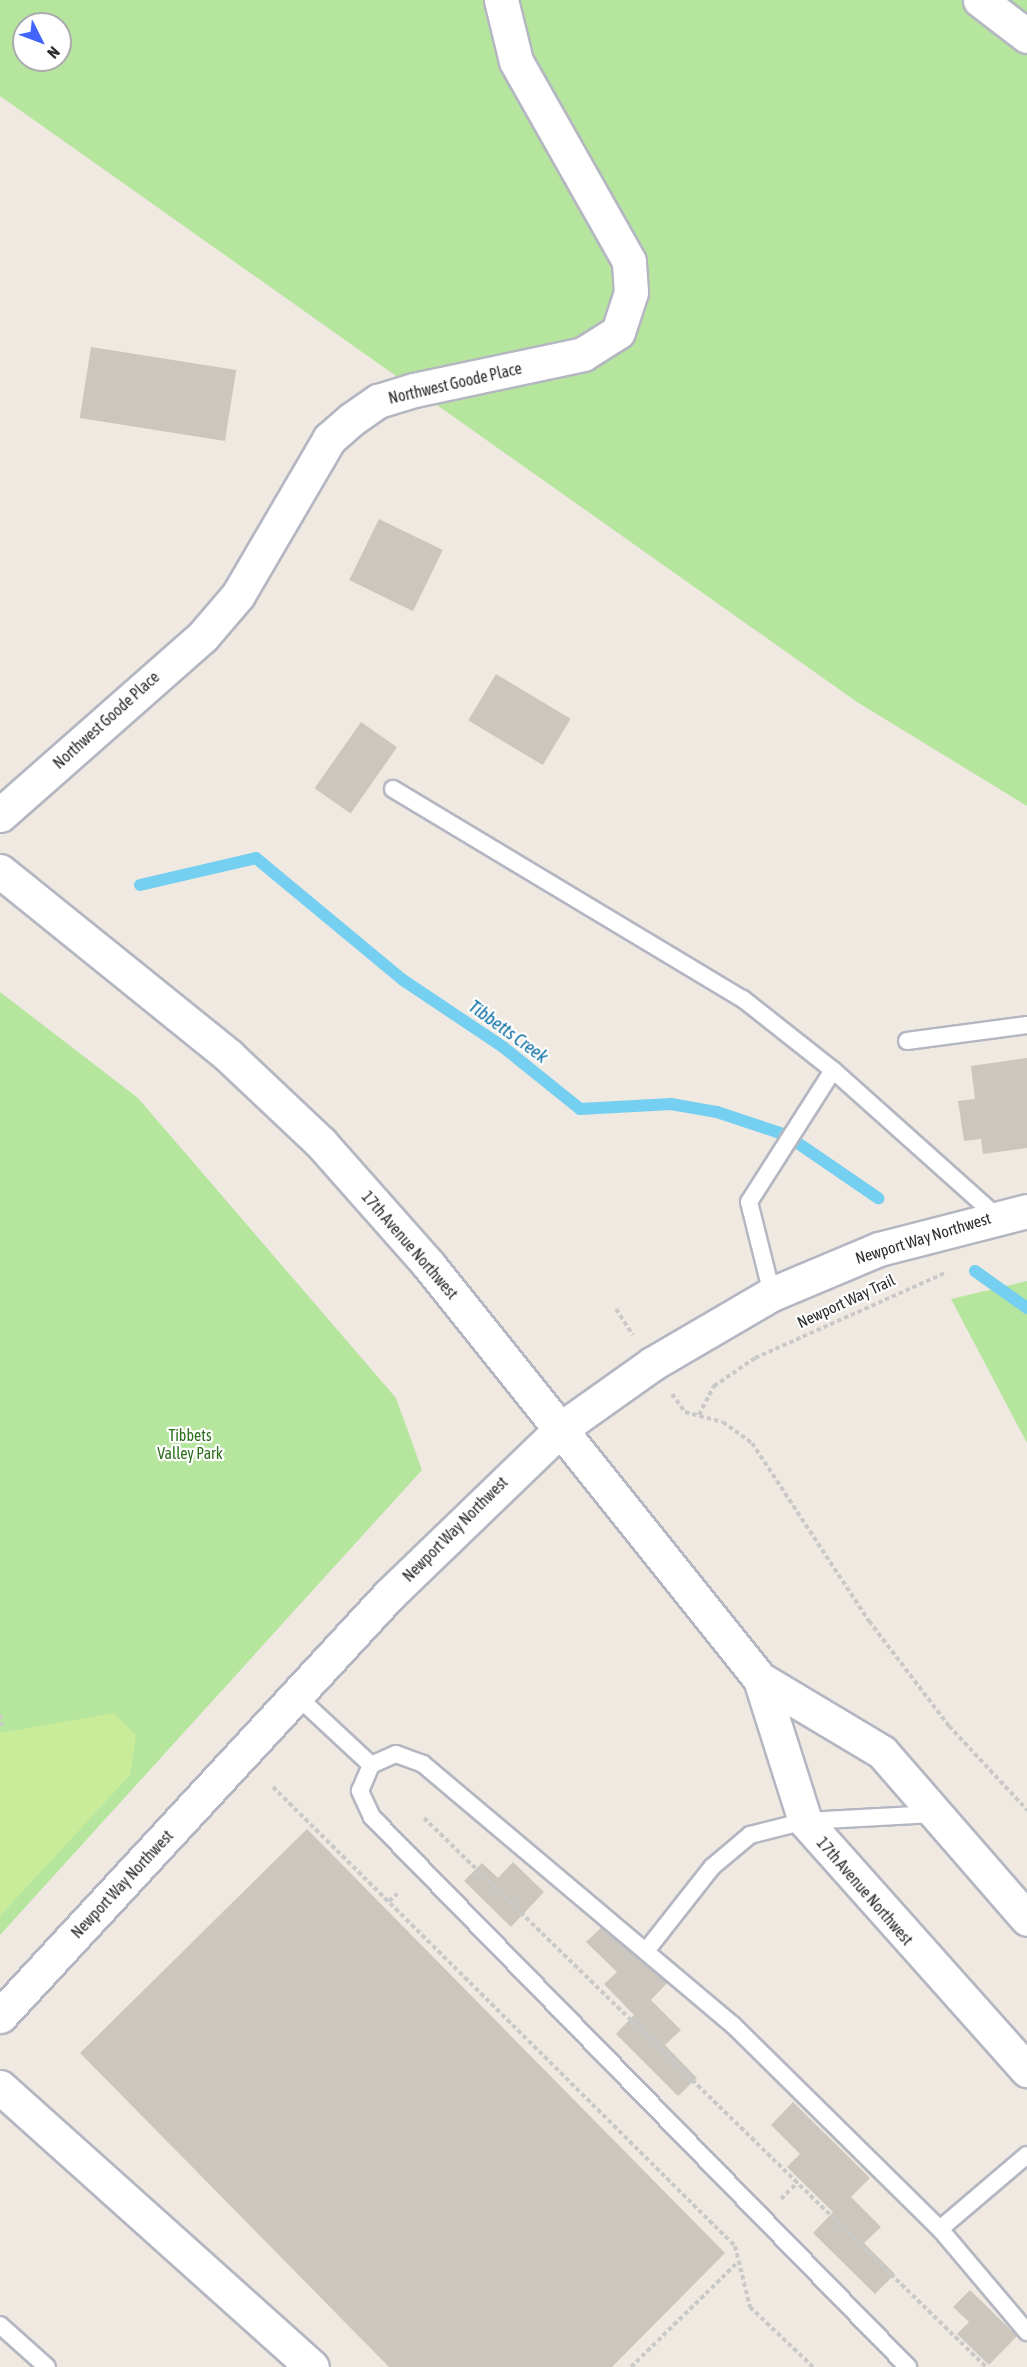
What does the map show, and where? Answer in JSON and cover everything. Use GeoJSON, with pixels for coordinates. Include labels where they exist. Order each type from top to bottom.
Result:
{"type":"FeatureCollection","features":[{"type":"Feature","properties":{"kind":"street","name":"Northwest Goode Place"},"geometry":{"type":"LineString","coordinates":[[0,815],[203,636],[238,595],[329,439],[352,418],[378,401],[414,390],[583,354],[618,332],[631,292],[629,261],[516,61],[501,0]]}},
{"type":"Feature","properties":{"kind":"street"},"geometry":{"type":"LineString","coordinates":[[980,0],[1027,36]]}},
{"type":"Feature","properties":{"kind":"street","name":"17th Avenue Northwest"},"geometry":{"type":"LineString","coordinates":[[0,871],[229,1056],[321,1143],[562,1428],[760,1678],[882,1752],[1027,1919]]}},
{"type":"Feature","properties":{"kind":"street","name":"Newport Way Northwest"},"geometry":{"type":"LineString","coordinates":[[0,2016],[296,1695],[481,1501],[562,1428],[662,1357],[772,1294],[879,1249],[995,1215],[1027,1210]]}},
{"type":"Feature","properties":{"kind":"street","name":"17th Avenue Northwest"},"geometry":{"type":"LineString","coordinates":[[760,1678],[805,1821],[1027,2070]]}},
{"type":"Feature","properties":{"kind":"street"},"geometry":{"type":"LineString","coordinates":[[0,2087],[312,2367]]}},
{"type":"Feature","properties":{"kind":"lane"},"geometry":{"type":"LineString","coordinates":[[393,789],[645,936],[743,999],[833,1070],[995,1215]]}},
{"type":"Feature","properties":{"kind":"lane"},"geometry":{"type":"LineString","coordinates":[[906,1041],[1027,1026]]}},
{"type":"Feature","properties":{"kind":"lane"},"geometry":{"type":"LineString","coordinates":[[772,1294],[749,1202],[833,1070]]}},
{"type":"Feature","properties":{"kind":"lane"},"geometry":{"type":"LineString","coordinates":[[296,1695],[371,1765]]}},
{"type":"Feature","properties":{"kind":"lane"},"geometry":{"type":"LineString","coordinates":[[908,2367],[372,1817],[360,1791],[371,1765],[396,1754],[423,1764],[733,2025],[940,2229],[1027,2332]]}},
{"type":"Feature","properties":{"kind":"lane"},"geometry":{"type":"LineString","coordinates":[[646,1951],[729,1851],[769,1827],[805,1821],[935,1814]]}},
{"type":"Feature","properties":{"kind":"lane"},"geometry":{"type":"LineString","coordinates":[[940,2229],[1027,2155]]}},
{"type":"Feature","properties":{"kind":"lane"},"geometry":{"type":"LineString","coordinates":[[0,2325],[47,2367]]}},
{"type":"Feature","properties":{"kind":"path","name":"Newport Way Trail"},"geometry":{"type":"LineString","coordinates":[[699,1415],[714,1386],[755,1358],[951,1270]]}},
{"type":"Feature","properties":{"kind":"path"},"geometry":{"type":"LineString","coordinates":[[684,1412],[723,1422],[753,1443],[869,1622],[949,1726],[1027,1810]]}},
{"type":"Feature","properties":{"kind":"path"},"geometry":{"type":"LineString","coordinates":[[0,1715],[2,1726]]}},
{"type":"Feature","properties":{"kind":"path"},"geometry":{"type":"LineString","coordinates":[[273,1787],[735,2246],[750,2307],[813,2367]]}},
{"type":"Feature","properties":{"kind":"path"},"geometry":{"type":"LineString","coordinates":[[424,1818],[986,2367]]}},
{"type":"Feature","properties":{"kind":"path"},"geometry":{"type":"LineString","coordinates":[[389,1902],[397,1894]]}},
{"type":"Feature","properties":{"kind":"path"},"geometry":{"type":"LineString","coordinates":[[778,2202],[797,2183]]}},
{"type":"Feature","properties":{"kind":"path"},"geometry":{"type":"LineString","coordinates":[[735,2246],[743,2238]]}},
{"type":"Feature","properties":{"kind":"path"},"geometry":{"type":"LineString","coordinates":[[631,2367],[739,2261]]}},
{"type":"Feature","properties":{"kind":"green space"},"geometry":{"type":"Polygon","coordinates":[[[0,0],[1027,0],[1027,806],[857,702],[0,96],[0,0]]]}},
{"type":"Feature","properties":{"kind":"green space","name":"Tibbets Valley Park"},"geometry":{"type":"Polygon","coordinates":[[[0,992],[138,1098],[396,1398],[422,1470],[0,1935],[0,992]]]}},
{"type":"Feature","properties":{"kind":"green space"},"geometry":{"type":"Polygon","coordinates":[[[1027,1281],[1027,1443],[951,1299],[1027,1281]]]}},
{"type":"Feature","properties":{"kind":"green space"},"geometry":{"type":"Polygon","coordinates":[[[114,1713],[136,1735],[130,1775],[0,1916],[0,1733],[114,1713]]]}},
{"type":"Feature","properties":{"kind":"building"},"geometry":{"type":"Polygon","coordinates":[[[91,347],[236,370],[225,441],[80,418],[91,347]]]}},
{"type":"Feature","properties":{"kind":"building"},"geometry":{"type":"Polygon","coordinates":[[[379,519],[443,550],[413,611],[349,580],[379,519]]]}},
{"type":"Feature","properties":{"kind":"building"},"geometry":{"type":"Polygon","coordinates":[[[496,674],[571,719],[543,765],[468,720],[496,674]]]}},
{"type":"Feature","properties":{"kind":"building"},"geometry":{"type":"Polygon","coordinates":[[[361,722],[397,747],[351,814],[315,788],[361,722]]]}},
{"type":"Feature","properties":{"kind":"building"},"geometry":{"type":"Polygon","coordinates":[[[1027,1058],[1027,1148],[983,1154],[981,1139],[964,1141],[958,1101],[975,1099],[971,1066],[1027,1058]]]}},
{"type":"Feature","properties":{"kind":"building"},"geometry":{"type":"Polygon","coordinates":[[[307,1829],[725,2253],[612,2367],[389,2367],[80,2053],[307,1829]]]}},
{"type":"Feature","properties":{"kind":"building"},"geometry":{"type":"Polygon","coordinates":[[[513,1862],[544,1892],[511,1927],[464,1881],[482,1863],[498,1878],[513,1862]]]}},
{"type":"Feature","properties":{"kind":"building"},"geometry":{"type":"Polygon","coordinates":[[[608,1921],[668,1982],[651,2000],[681,2030],[665,2045],[697,2078],[678,2096],[616,2034],[634,2015],[604,1984],[617,1972],[586,1942],[608,1921]]]}},
{"type":"Feature","properties":{"kind":"building"},"geometry":{"type":"Polygon","coordinates":[[[793,2102],[870,2178],[851,2197],[881,2227],[864,2243],[895,2274],[875,2294],[813,2233],[833,2212],[787,2167],[800,2154],[771,2125],[793,2102]]]}},
{"type":"Feature","properties":{"kind":"building"},"geometry":{"type":"Polygon","coordinates":[[[970,2290],[1017,2336],[989,2365],[957,2334],[969,2322],[953,2307],[970,2290]]]}},
{"type":"Feature","properties":{"kind":"waterway","name":"Tibbetts Creek"},"geometry":{"type":"LineString","coordinates":[[140,885],[256,858],[403,980],[503,1047],[580,1109],[671,1104],[717,1112],[786,1135],[878,1198]]}},
{"type":"Feature","properties":{"kind":"waterway","name":"Tibbetts Creek"},"geometry":{"type":"LineString","coordinates":[[975,1271],[1027,1308]]}}]}
